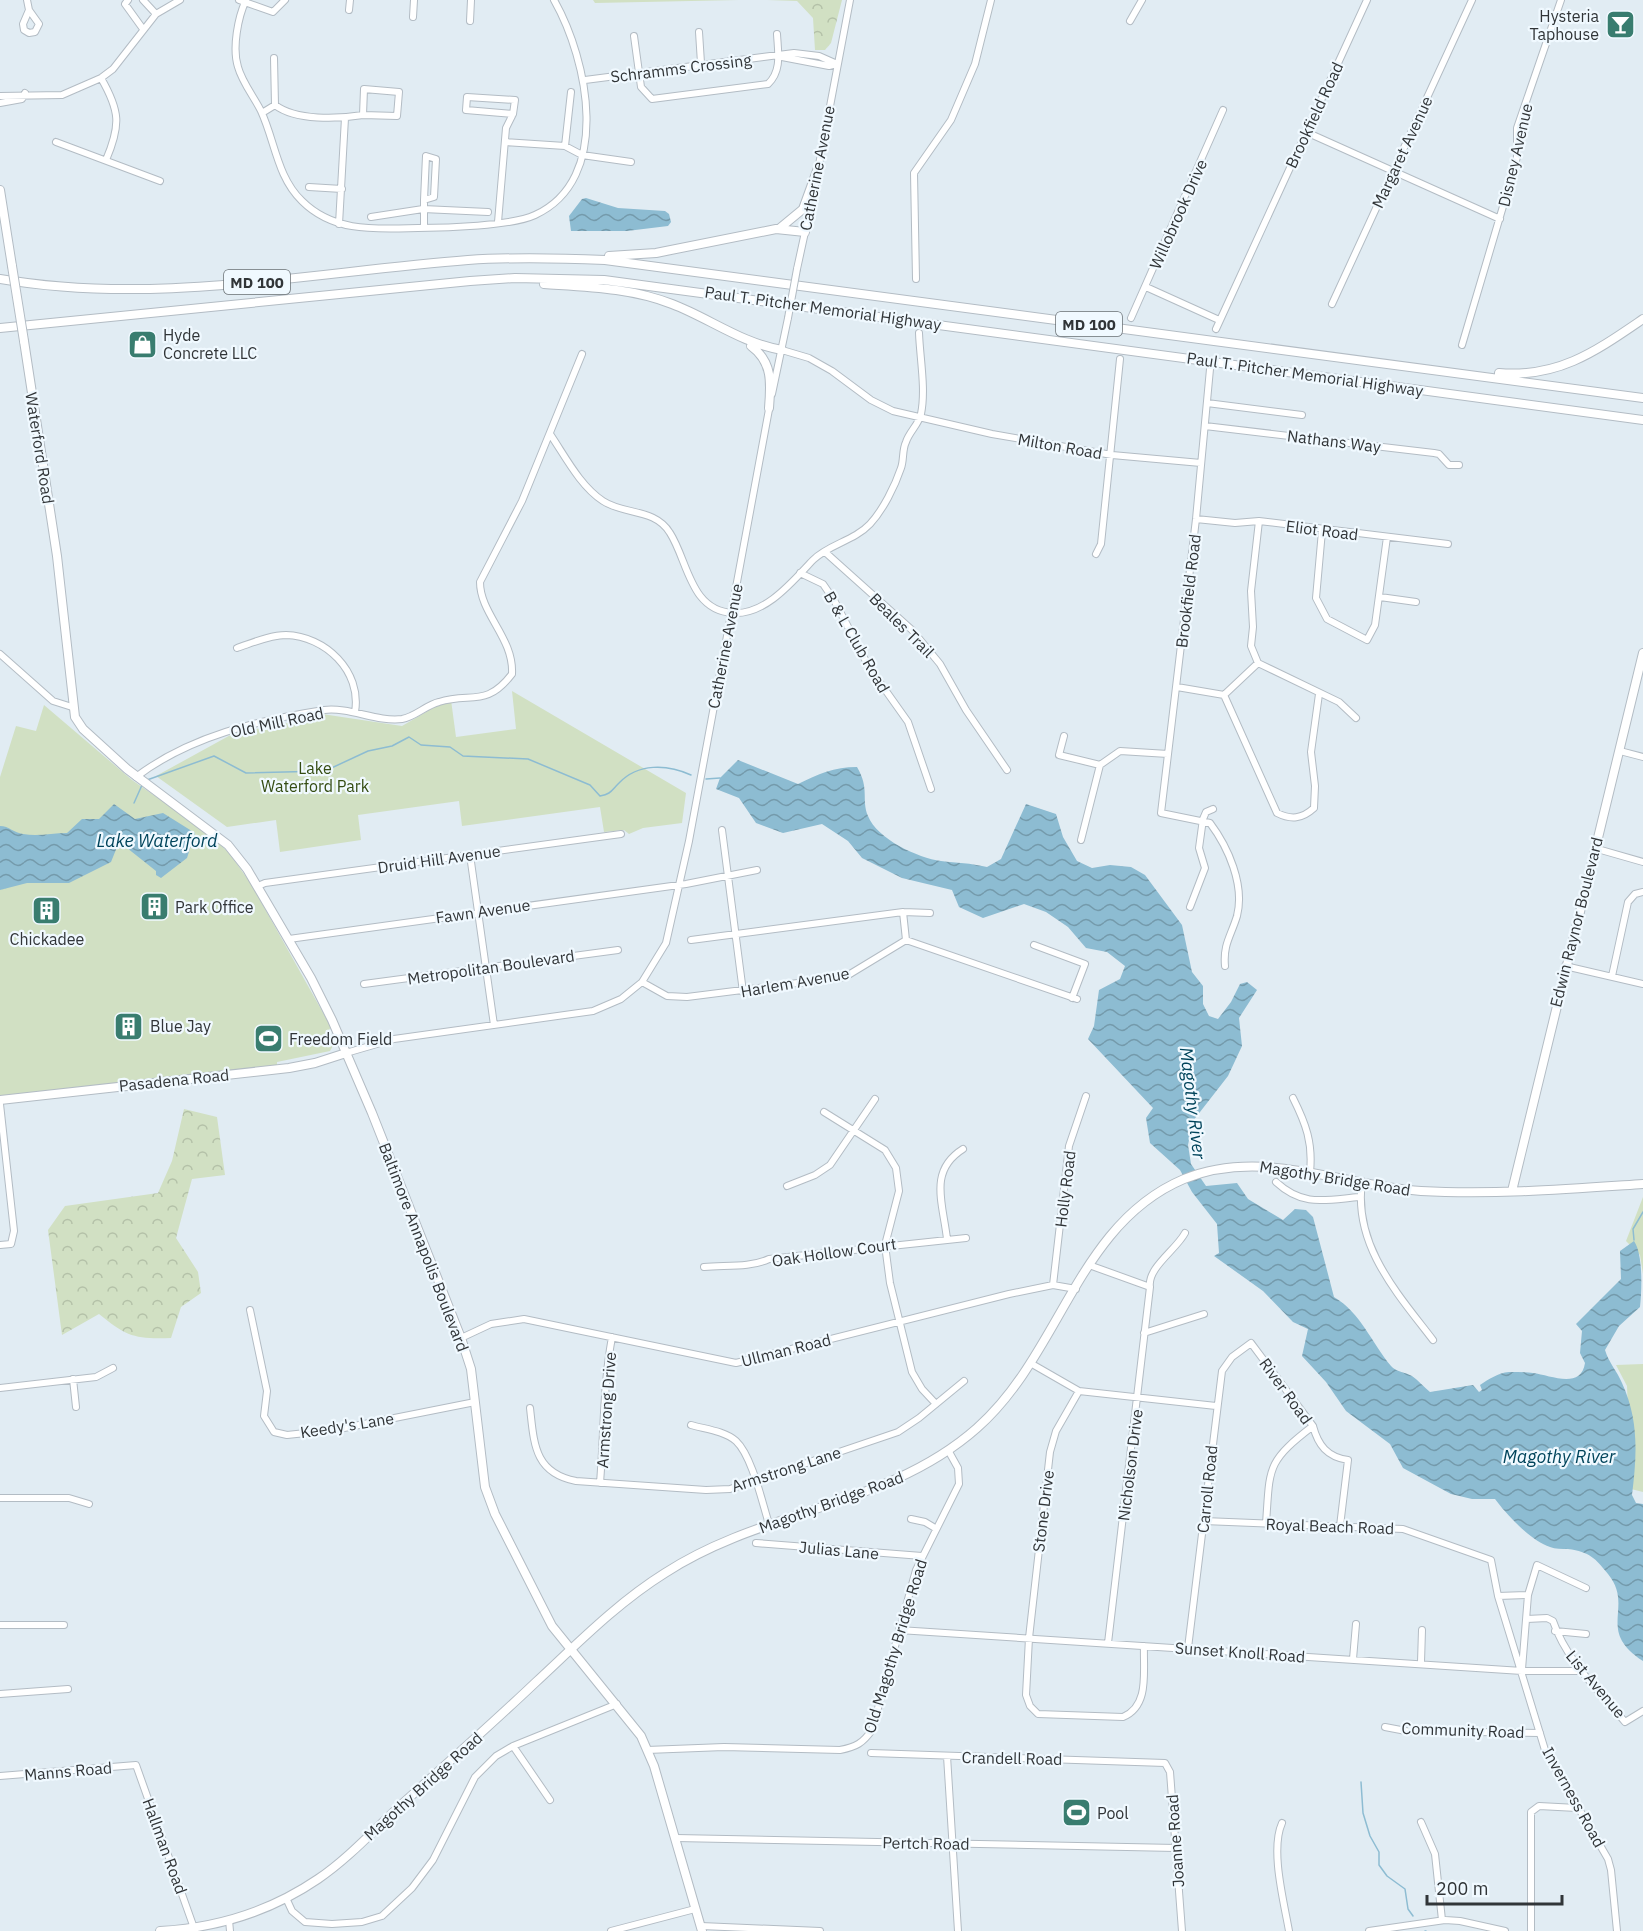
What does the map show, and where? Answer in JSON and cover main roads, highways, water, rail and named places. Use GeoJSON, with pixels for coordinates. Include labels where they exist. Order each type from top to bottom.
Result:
{"type":"FeatureCollection","features":[{"type":"Feature","properties":{"kind":"highway"},"geometry":{"type":"LineString","coordinates":[[534,258],[637,256],[776,229],[787,224],[803,209],[818,168]]}},
{"type":"Feature","properties":{"kind":"highway"},"geometry":{"type":"LineString","coordinates":[[776,229],[805,232]]}},
{"type":"Feature","properties":{"kind":"highway","name":"Paul T. Pitcher Memorial Highway"},"geometry":{"type":"LineString","coordinates":[[0,279],[95,289],[162,289],[458,261],[534,258],[605,260],[1643,398]]}},
{"type":"Feature","properties":{"kind":"highway"},"geometry":{"type":"LineString","coordinates":[[514,278],[639,294],[673,304],[762,347],[782,350]]}},
{"type":"Feature","properties":{"kind":"highway","name":"Paul T. Pitcher Memorial Highway"},"geometry":{"type":"LineString","coordinates":[[0,328],[436,284],[514,278],[604,280],[1643,420]]}},
{"type":"Feature","properties":{"kind":"highway"},"geometry":{"type":"LineString","coordinates":[[1325,355],[1486,372],[1530,373],[1580,360],[1643,319]]}},
{"type":"Feature","properties":{"kind":"highway"},"geometry":{"type":"LineString","coordinates":[[733,334],[756,350],[766,363],[771,381],[770,408]]}},
{"type":"Feature","properties":{"kind":"main road","name":"Waterford Road"},"geometry":{"type":"LineString","coordinates":[[0,190],[57,556],[72,707]]}},
{"type":"Feature","properties":{"kind":"main road","name":"Edwin Raynor Boulevard"},"geometry":{"type":"LineString","coordinates":[[1512,1191],[1643,653]]}},
{"type":"Feature","properties":{"kind":"main road","name":"Baltimore Annapolis Boulevard"},"geometry":{"type":"LineString","coordinates":[[72,707],[77,722],[83,729],[136,777],[228,845],[241,859],[319,993],[346,1053],[461,1338],[471,1369],[485,1487],[495,1514],[544,1611],[571,1650],[634,1726],[647,1750],[676,1838],[701,1929]]}},
{"type":"Feature","properties":{"kind":"main road","name":"Pasadena Road"},"geometry":{"type":"LineString","coordinates":[[0,1100],[296,1067],[346,1053]]}},
{"type":"Feature","properties":{"kind":"main road","name":"Magothy Bridge Road"},"geometry":{"type":"LineString","coordinates":[[159,1931],[194,1928],[229,1920],[286,1898],[320,1878],[612,1611],[659,1576],[718,1543],[900,1480],[948,1450],[976,1429],[1002,1403],[1032,1364],[1089,1265],[1124,1217],[1156,1194],[1178,1182],[1201,1173],[1257,1165],[1414,1190],[1468,1193],[1643,1184]]}},
{"type":"Feature","properties":{"kind":"water"},"geometry":{"type":"Polygon","coordinates":[[[586,198],[618,208],[665,211],[669,214],[671,222],[668,226],[627,231],[571,231],[569,216],[582,199],[586,198]]]}},
{"type":"Feature","properties":{"kind":"water","name":"Magothy River"},"geometry":{"type":"Polygon","coordinates":[[[738,760],[798,784],[826,772],[857,767],[863,782],[866,810],[873,824],[889,840],[921,856],[987,867],[1001,859],[1026,804],[1056,814],[1063,837],[1077,861],[1092,868],[1110,865],[1131,867],[1145,875],[1182,925],[1192,972],[1203,986],[1203,1004],[1209,1016],[1218,1019],[1231,1002],[1240,984],[1247,982],[1257,990],[1239,1018],[1242,1046],[1228,1076],[1193,1121],[1188,1145],[1191,1164],[1206,1186],[1237,1183],[1248,1199],[1283,1220],[1295,1209],[1306,1210],[1313,1217],[1334,1297],[1359,1320],[1395,1370],[1412,1376],[1430,1392],[1473,1385],[1479,1392],[1482,1390],[1480,1385],[1497,1375],[1509,1372],[1533,1373],[1564,1379],[1578,1376],[1585,1363],[1580,1353],[1582,1331],[1576,1324],[1621,1279],[1620,1251],[1634,1241],[1640,1263],[1640,1307],[1619,1326],[1605,1350],[1628,1397],[1634,1424],[1636,1452],[1632,1495],[1636,1503],[1643,1504],[1643,1661],[1629,1650],[1621,1639],[1618,1629],[1618,1597],[1615,1586],[1595,1560],[1582,1552],[1542,1544],[1520,1526],[1495,1499],[1472,1499],[1451,1494],[1403,1468],[1390,1444],[1346,1411],[1326,1382],[1302,1356],[1308,1329],[1293,1322],[1263,1291],[1214,1256],[1219,1253],[1217,1224],[1192,1192],[1180,1170],[1150,1143],[1146,1118],[1153,1108],[1088,1039],[1094,1026],[1099,990],[1120,979],[1125,966],[1107,952],[1086,948],[1068,927],[1046,912],[1024,904],[983,918],[959,907],[952,890],[902,878],[862,858],[848,841],[822,824],[783,833],[756,823],[739,798],[716,789],[720,778],[738,760]]]}},
{"type":"Feature","properties":{"kind":"water","name":"Lake Waterford"},"geometry":{"type":"Polygon","coordinates":[[[114,804],[135,819],[163,813],[195,833],[187,858],[161,878],[156,875],[156,871],[122,844],[117,847],[111,862],[69,883],[27,883],[0,890],[0,826],[29,835],[67,833],[82,819],[99,819],[114,804]]]}},
{"type":"Feature","properties":{"kind":"waterway","name":"Magothy River"},"geometry":{"type":"LineString","coordinates":[[147,780],[214,756],[246,773],[325,771],[368,751],[392,746],[409,737],[421,745],[450,747],[463,756],[528,759],[590,785],[600,796],[611,792],[627,776],[644,769],[663,767],[691,775]]}},
{"type":"Feature","properties":{"kind":"waterway","name":"Magothy River"},"geometry":{"type":"LineString","coordinates":[[706,779],[720,778]]}},
{"type":"Feature","properties":{"kind":"waterway","name":"Magothy River"},"geometry":{"type":"LineString","coordinates":[[134,803],[142,785]]}},
{"type":"Feature","properties":{"kind":"waterway"},"geometry":{"type":"LineString","coordinates":[[1634,1240],[1633,1229],[1643,1212]]}},
{"type":"Feature","properties":{"kind":"waterway"},"geometry":{"type":"LineString","coordinates":[[1361,1782],[1363,1813],[1370,1836],[1379,1852],[1379,1865],[1387,1876],[1405,1889],[1408,1909],[1413,1916]]}},
{"type":"Feature","properties":{"kind":"place","name":"Hysteria Taphouse"},"geometry":{"type":"Point","coordinates":[1620,25]}},
{"type":"Feature","properties":{"kind":"place","name":"Hyde Concrete LLC"},"geometry":{"type":"Point","coordinates":[142,344]}},
{"type":"Feature","properties":{"kind":"place","name":"Park Office"},"geometry":{"type":"Point","coordinates":[154,907]}},
{"type":"Feature","properties":{"kind":"place","name":"Chickadee"},"geometry":{"type":"Point","coordinates":[47,911]}},
{"type":"Feature","properties":{"kind":"place","name":"Blue Jay"},"geometry":{"type":"Point","coordinates":[129,1026]}},
{"type":"Feature","properties":{"kind":"place","name":"Freedom Field"},"geometry":{"type":"Point","coordinates":[268,1039]}},
{"type":"Feature","properties":{"kind":"place","name":"Pool"},"geometry":{"type":"Point","coordinates":[1076,1813]}},
{"type":"Feature","properties":{"kind":"park label","name":"Lake Waterford Park"},"geometry":{"type":"Point","coordinates":[315,777]}}]}
